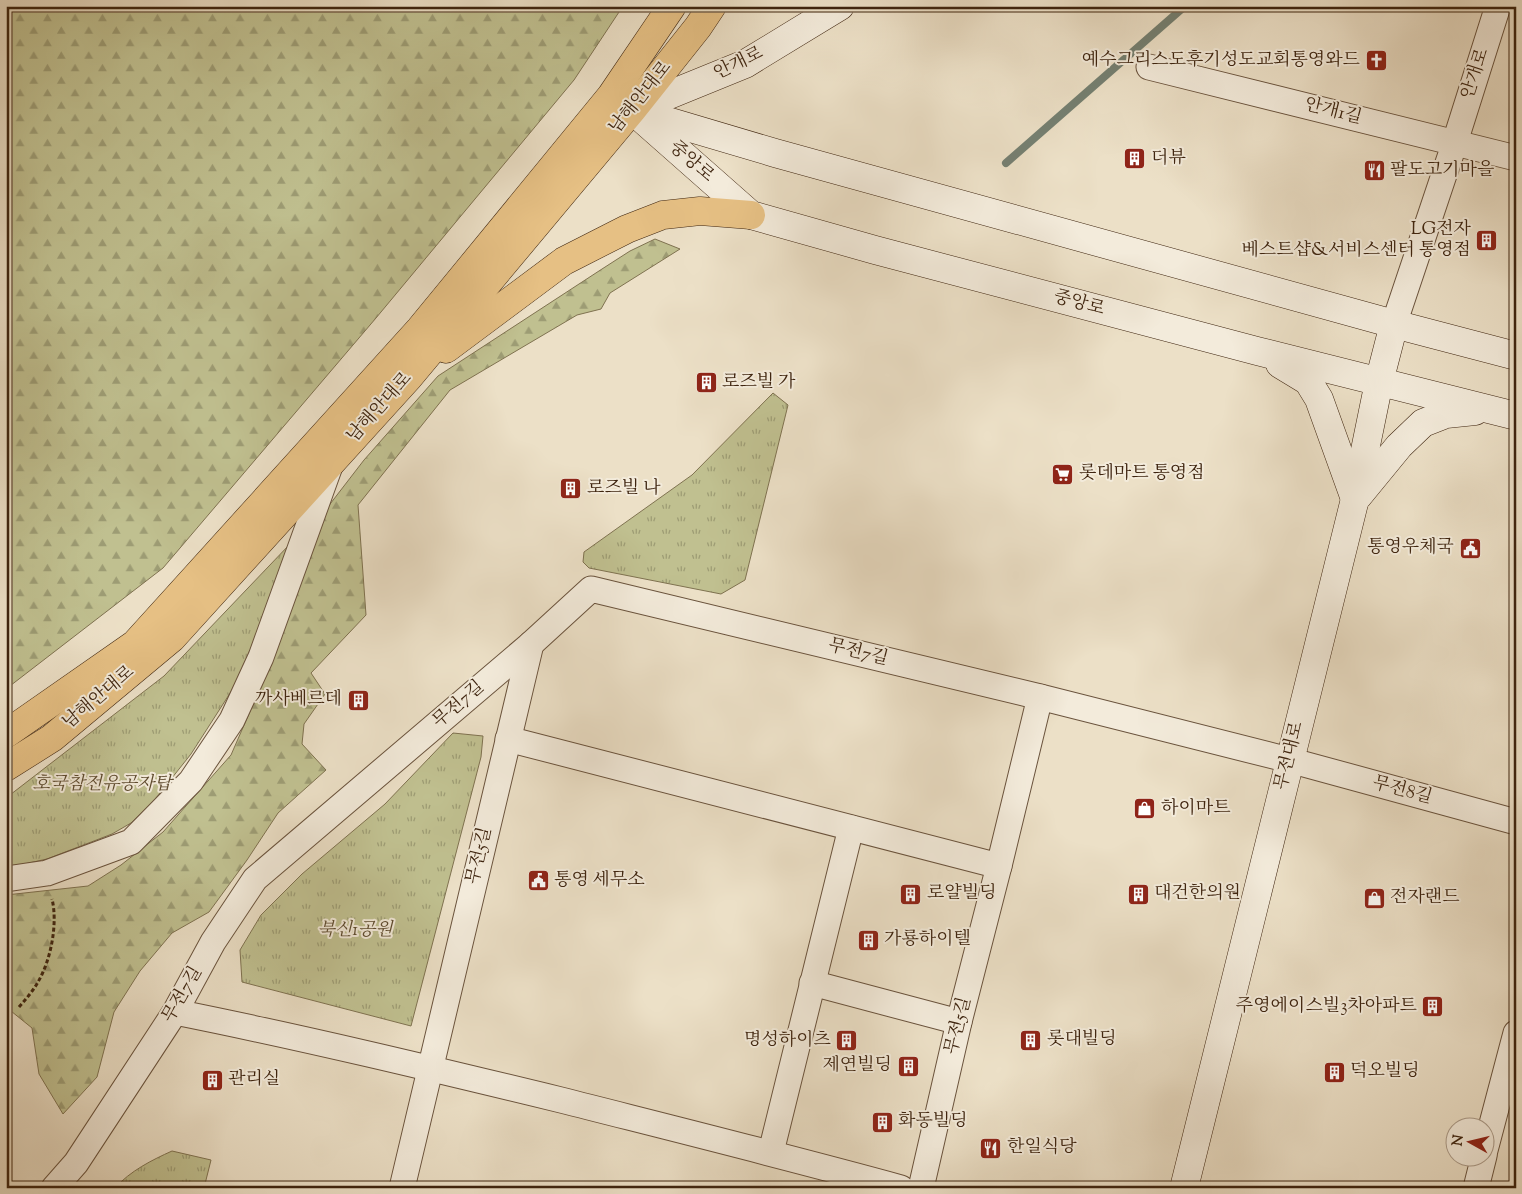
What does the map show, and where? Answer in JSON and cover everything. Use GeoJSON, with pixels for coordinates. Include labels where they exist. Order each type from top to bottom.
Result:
{"type":"FeatureCollection","features":[{"type":"Feature","properties":{"kind":"main road","name":"남해안대로"},"geometry":{"type":"LineString","coordinates":[[6,767],[52,738],[172,638],[409,377],[621,103],[672,6]]}},
{"type":"Feature","properties":{"kind":"main road","name":"남해안대로"},"geometry":{"type":"LineString","coordinates":[[6,734],[135,644],[420,329],[621,103],[698,27],[712,6]]}},
{"type":"Feature","properties":{"kind":"main road"},"geometry":{"type":"LineString","coordinates":[[409,377],[564,261],[627,229],[663,215],[700,211],[751,215]]}},
{"type":"Feature","properties":{"kind":"street","name":"안개로"},"geometry":{"type":"LineString","coordinates":[[621,103],[745,64],[840,6]]}},
{"type":"Feature","properties":{"kind":"street","name":"안개로"},"geometry":{"type":"LineString","coordinates":[[1455,142],[1498,6]]}},
{"type":"Feature","properties":{"kind":"street","name":"안개1길"},"geometry":{"type":"LineString","coordinates":[[1149,67],[1516,158]]}},
{"type":"Feature","properties":{"kind":"street","name":"중앙로"},"geometry":{"type":"LineString","coordinates":[[621,103],[751,215],[875,250],[1257,351],[1516,416]]}},
{"type":"Feature","properties":{"kind":"street","name":"중앙로"},"geometry":{"type":"LineString","coordinates":[[621,103],[775,153],[1516,356]]}},
{"type":"Feature","properties":{"kind":"street"},"geometry":{"type":"LineString","coordinates":[[1394,324],[1455,142]]}},
{"type":"Feature","properties":{"kind":"street","name":"무전대로"},"geometry":{"type":"LineString","coordinates":[[1184,1188],[1355,499],[1379,382],[1394,324]]}},
{"type":"Feature","properties":{"kind":"street"},"geometry":{"type":"LineString","coordinates":[[1257,351],[1308,381],[1319,399],[1355,499]]}},
{"type":"Feature","properties":{"kind":"street"},"geometry":{"type":"LineString","coordinates":[[1355,499],[1399,446],[1423,423],[1446,414],[1489,409]]}},
{"type":"Feature","properties":{"kind":"street"},"geometry":{"type":"LineString","coordinates":[[6,879],[47,874],[130,842],[191,781],[232,720],[261,656],[331,462]]}},
{"type":"Feature","properties":{"kind":"street","name":"무전7길"},"geometry":{"type":"LineString","coordinates":[[54,1188],[76,1163],[175,1012],[213,942],[255,879],[531,644],[591,589],[1040,696],[1289,760]]}},
{"type":"Feature","properties":{"kind":"street","name":"무전5길"},"geometry":{"type":"LineString","coordinates":[[402,1188],[531,644]]}},
{"type":"Feature","properties":{"kind":"street"},"geometry":{"type":"LineString","coordinates":[[508,739],[999,866],[1040,696]]}},
{"type":"Feature","properties":{"kind":"street","name":"무전8길"},"geometry":{"type":"LineString","coordinates":[[1289,760],[1516,822]]}},
{"type":"Feature","properties":{"kind":"street"},"geometry":{"type":"LineString","coordinates":[[771,1152],[851,828]]}},
{"type":"Feature","properties":{"kind":"street","name":"무전5길"},"geometry":{"type":"LineString","coordinates":[[921,1188],[959,1022],[999,866]]}},
{"type":"Feature","properties":{"kind":"street"},"geometry":{"type":"LineString","coordinates":[[812,983],[959,1022]]}},
{"type":"Feature","properties":{"kind":"street"},"geometry":{"type":"LineString","coordinates":[[175,1012],[282,1033],[430,1068],[771,1152],[901,1188]]}},
{"type":"Feature","properties":{"kind":"street"},"geometry":{"type":"LineString","coordinates":[[1494,1118],[1516,1033]]}},
{"type":"Feature","properties":{"kind":"street"},"geometry":{"type":"LineString","coordinates":[[1476,1188],[1482,1166]]}},
{"type":"Feature","properties":{"kind":"path"},"geometry":{"type":"LineString","coordinates":[[20,1007],[39,982],[52,944],[55,909],[47,874]]}},
{"type":"Feature","properties":{"kind":"green space"},"geometry":{"type":"Polygon","coordinates":[[[6,6],[623,6],[574,80],[376,318],[163,568],[6,689],[6,6]]]}},
{"type":"Feature","properties":{"kind":"green space"},"geometry":{"type":"Polygon","coordinates":[[[655,239],[680,249],[610,293],[601,309],[577,315],[450,390],[358,505],[366,615],[311,673],[325,694],[304,724],[302,744],[326,770],[278,813],[209,912],[172,933],[140,971],[114,1012],[97,1077],[63,1114],[39,1074],[32,1028],[6,1007],[6,895],[88,886],[121,865],[163,832],[231,755],[275,654],[327,508],[364,460],[438,376],[630,251],[655,239]]]}},
{"type":"Feature","properties":{"kind":"green space"},"geometry":{"type":"Polygon","coordinates":[[[773,393],[788,405],[745,580],[721,594],[589,568],[583,562],[584,552],[692,475],[773,393]]]}},
{"type":"Feature","properties":{"kind":"green space","name":"호국참전유공자탑"},"geometry":{"type":"Polygon","coordinates":[[[290,544],[278,588],[234,687],[191,754],[152,803],[131,823],[112,834],[47,859],[6,868],[6,798],[164,676],[290,544]]]}},
{"type":"Feature","properties":{"kind":"green space","name":"북신1공원"},"geometry":{"type":"Polygon","coordinates":[[[453,733],[483,736],[481,757],[411,1026],[242,982],[240,950],[261,915],[302,874],[385,804],[453,733]]]}},
{"type":"Feature","properties":{"kind":"green space"},"geometry":{"type":"Polygon","coordinates":[[[172,1151],[211,1160],[204,1188],[115,1188],[134,1171],[172,1151]]]}},
{"type":"Feature","properties":{"kind":"waterway"},"geometry":{"type":"LineString","coordinates":[[1006,163],[1185,6]]}},
{"type":"Feature","properties":{"kind":"place","name":"예수그리스도후기성도교회통영와드"},"geometry":{"type":"Point","coordinates":[1376,61]}},
{"type":"Feature","properties":{"kind":"place","name":"더뷰"},"geometry":{"type":"Point","coordinates":[1135,159]}},
{"type":"Feature","properties":{"kind":"place","name":"팔도고기마을"},"geometry":{"type":"Point","coordinates":[1374,171]}},
{"type":"Feature","properties":{"kind":"place","name":"LG전자 베스트샵&서비스센터 통영점"},"geometry":{"type":"Point","coordinates":[1487,240]}},
{"type":"Feature","properties":{"kind":"place","name":"로즈빌 가"},"geometry":{"type":"Point","coordinates":[706,383]}},
{"type":"Feature","properties":{"kind":"place","name":"롯데마트 통영점"},"geometry":{"type":"Point","coordinates":[1063,474]}},
{"type":"Feature","properties":{"kind":"place","name":"로즈빌 나"},"geometry":{"type":"Point","coordinates":[571,489]}},
{"type":"Feature","properties":{"kind":"place","name":"통영우체국"},"geometry":{"type":"Point","coordinates":[1470,548]}},
{"type":"Feature","properties":{"kind":"place","name":"까사베르데"},"geometry":{"type":"Point","coordinates":[358,700]}},
{"type":"Feature","properties":{"kind":"place","name":"하이마트"},"geometry":{"type":"Point","coordinates":[1145,809]}},
{"type":"Feature","properties":{"kind":"place","name":"통영 세무소"},"geometry":{"type":"Point","coordinates":[538,881]}},
{"type":"Feature","properties":{"kind":"place","name":"로얄빌딩"},"geometry":{"type":"Point","coordinates":[911,894]}},
{"type":"Feature","properties":{"kind":"place","name":"대건한의원"},"geometry":{"type":"Point","coordinates":[1138,894]}},
{"type":"Feature","properties":{"kind":"place","name":"전자랜드"},"geometry":{"type":"Point","coordinates":[1374,898]}},
{"type":"Feature","properties":{"kind":"place","name":"가룡하이텔"},"geometry":{"type":"Point","coordinates":[868,940]}},
{"type":"Feature","properties":{"kind":"place","name":"주영에이스빌3차아파트"},"geometry":{"type":"Point","coordinates":[1433,1007]}},
{"type":"Feature","properties":{"kind":"place","name":"롯대빌딩"},"geometry":{"type":"Point","coordinates":[1031,1040]}},
{"type":"Feature","properties":{"kind":"place","name":"명성하이츠"},"geometry":{"type":"Point","coordinates":[847,1041]}},
{"type":"Feature","properties":{"kind":"place","name":"제연빌딩"},"geometry":{"type":"Point","coordinates":[908,1066]}},
{"type":"Feature","properties":{"kind":"place","name":"덕오빌딩"},"geometry":{"type":"Point","coordinates":[1334,1072]}},
{"type":"Feature","properties":{"kind":"place","name":"관리실"},"geometry":{"type":"Point","coordinates":[212,1080]}},
{"type":"Feature","properties":{"kind":"place","name":"화동빌딩"},"geometry":{"type":"Point","coordinates":[882,1122]}},
{"type":"Feature","properties":{"kind":"place","name":"한일식당"},"geometry":{"type":"Point","coordinates":[991,1148]}}]}
